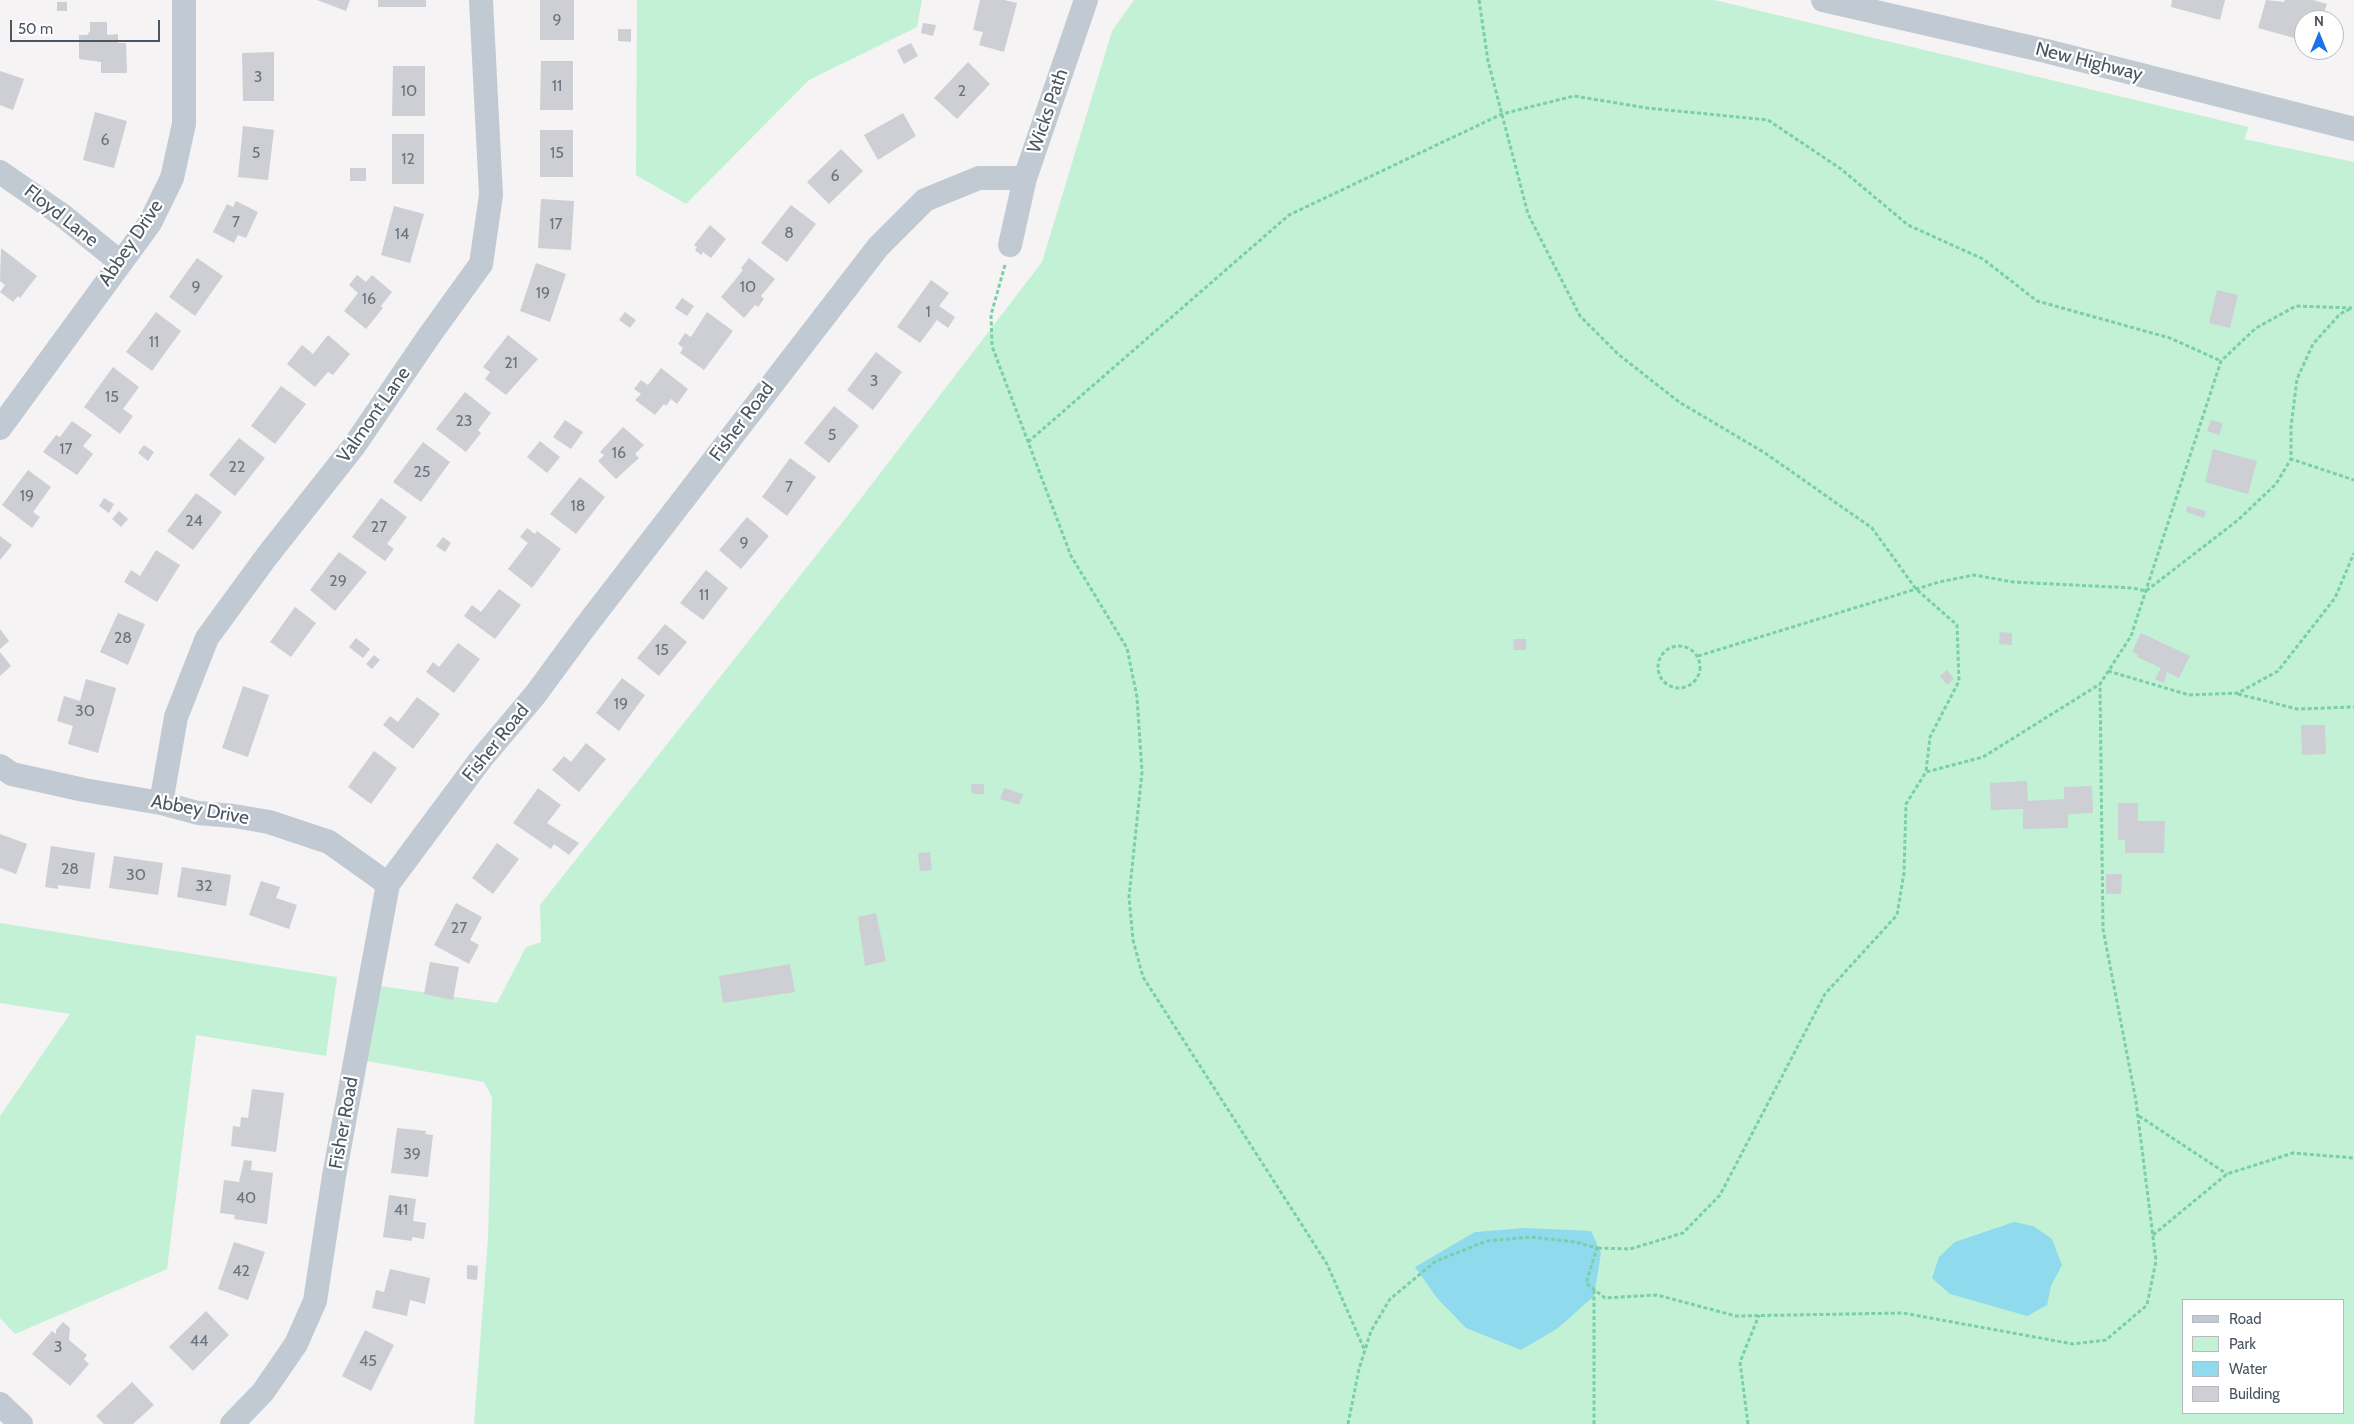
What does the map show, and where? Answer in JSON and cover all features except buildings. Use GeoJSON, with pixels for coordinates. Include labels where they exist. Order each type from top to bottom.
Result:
{"type":"FeatureCollection","features":[{"type":"Feature","properties":{"kind":"street","name":"Abbey Drive"},"geometry":{"type":"LineString","coordinates":[[0,428],[150,223],[172,178],[184,124],[184,0]]}},
{"type":"Feature","properties":{"kind":"street","name":"Valmont Lane"},"geometry":{"type":"LineString","coordinates":[[161,803],[176,717],[207,638],[267,556],[354,446],[481,264],[491,195],[481,0]]}},
{"type":"Feature","properties":{"kind":"street","name":"Wicks Path"},"geometry":{"type":"LineString","coordinates":[[978,178],[1025,178],[1086,0]]}},
{"type":"Feature","properties":{"kind":"street","name":"New Highway"},"geometry":{"type":"LineString","coordinates":[[1823,0],[2046,51],[2354,129]]}},
{"type":"Feature","properties":{"kind":"street","name":"Floyd Lane"},"geometry":{"type":"LineString","coordinates":[[0,172],[62,215],[120,262]]}},
{"type":"Feature","properties":{"kind":"street","name":"Fisher Road"},"geometry":{"type":"LineString","coordinates":[[232,1424],[263,1392],[290,1352],[315,1300],[334,1176],[388,884],[482,759],[535,695],[585,626],[878,247],[925,200],[978,178]]}},
{"type":"Feature","properties":{"kind":"street"},"geometry":{"type":"LineString","coordinates":[[1010,246],[1025,178]]}},
{"type":"Feature","properties":{"kind":"street","name":"Abbey Drive"},"geometry":{"type":"LineString","coordinates":[[0,766],[12,774],[75,788],[161,803],[198,813],[234,816],[269,822],[328,842],[388,884]]}},
{"type":"Feature","properties":{"kind":"street"},"geometry":{"type":"LineString","coordinates":[[0,1404],[21,1424]]}},
{"type":"Feature","properties":{"kind":"path"},"geometry":{"type":"LineString","coordinates":[[1348,1424],[1358,1369],[1371,1331],[1390,1299],[1436,1261],[1488,1241],[1531,1237],[1575,1242],[1598,1248],[1630,1249],[1683,1233],[1720,1195],[1824,994],[1896,915],[1904,874],[1906,804],[1926,772],[1930,737],[1959,681],[1957,625],[1916,589],[1872,528],[1765,453],[1679,402],[1618,354],[1580,316],[1528,214],[1488,61],[1479,0]]}},
{"type":"Feature","properties":{"kind":"path"},"geometry":{"type":"LineString","coordinates":[[1028,442],[1289,215],[1502,114],[1574,96],[1647,108],[1768,120],[1841,169],[1908,225],[1982,259],[2037,301],[2170,338],[2221,361]]}},
{"type":"Feature","properties":{"kind":"path"},"geometry":{"type":"LineString","coordinates":[[1010,246],[992,315],[992,346],[1071,556],[1127,648],[1137,697],[1142,772],[1129,897],[1132,940],[1143,977],[1327,1264],[1365,1351]]}},
{"type":"Feature","properties":{"kind":"path"},"geometry":{"type":"LineString","coordinates":[[1926,772],[1982,757],[2100,684],[2131,636],[2221,361],[2256,328],[2296,306],[2353,308]]}},
{"type":"Feature","properties":{"kind":"path"},"geometry":{"type":"LineString","coordinates":[[2146,591],[2238,520],[2276,484],[2291,460],[2291,426],[2297,379],[2314,344],[2340,314],[2353,308]]}},
{"type":"Feature","properties":{"kind":"path"},"geometry":{"type":"LineString","coordinates":[[2291,460],[2354,480]]}},
{"type":"Feature","properties":{"kind":"path"},"geometry":{"type":"LineString","coordinates":[[2238,694],[2278,671],[2335,598],[2354,553]]}},
{"type":"Feature","properties":{"kind":"path"},"geometry":{"type":"LineString","coordinates":[[1698,656],[1916,589],[1974,575],[2013,582],[2133,588],[2146,591]]}},
{"type":"Feature","properties":{"kind":"path"},"geometry":{"type":"LineString","coordinates":[[1675,646],[1688,647],[1698,656],[1701,670],[1698,677],[1688,686],[1673,688],[1662,679],[1658,665],[1663,652],[1668,648],[1675,646]]}},
{"type":"Feature","properties":{"kind":"path"},"geometry":{"type":"LineString","coordinates":[[2108,672],[2189,695],[2238,694],[2297,709],[2354,707]]}},
{"type":"Feature","properties":{"kind":"path"},"geometry":{"type":"LineString","coordinates":[[1598,1248],[1586,1283],[1604,1298],[1657,1295],[1736,1316],[1903,1313],[2072,1344],[2106,1340],[2147,1305],[2156,1261],[2153,1235],[2138,1116],[2103,929],[2100,684]]}},
{"type":"Feature","properties":{"kind":"path"},"geometry":{"type":"LineString","coordinates":[[2138,1116],[2227,1174]]}},
{"type":"Feature","properties":{"kind":"path"},"geometry":{"type":"LineString","coordinates":[[2153,1235],[2227,1174],[2293,1153],[2354,1158]]}},
{"type":"Feature","properties":{"kind":"path"},"geometry":{"type":"LineString","coordinates":[[1594,1290],[1594,1424]]}},
{"type":"Feature","properties":{"kind":"path"},"geometry":{"type":"LineString","coordinates":[[1748,1424],[1740,1362],[1758,1315]]}},
{"type":"Feature","properties":{"kind":"green space"},"geometry":{"type":"Polygon","coordinates":[[[637,0],[922,0],[917,27],[809,80],[686,204],[636,175],[637,0]]]}},
{"type":"Feature","properties":{"kind":"green space"},"geometry":{"type":"Polygon","coordinates":[[[1134,0],[1714,0],[2249,127],[2244,139],[2354,162],[2354,1424],[474,1424],[488,1238],[492,1097],[484,1082],[367,1061],[380,986],[497,1003],[526,947],[541,942],[540,905],[852,510],[1042,262],[1112,31],[1134,0]]]}},
{"type":"Feature","properties":{"kind":"green space"},"geometry":{"type":"Polygon","coordinates":[[[0,923],[337,977],[326,1056],[196,1035],[167,1269],[15,1334],[0,1318],[0,1116],[70,1014],[0,1003],[0,923]]]}},
{"type":"Feature","properties":{"kind":"water"},"geometry":{"type":"Polygon","coordinates":[[[2014,1222],[2033,1226],[2052,1239],[2062,1265],[2051,1286],[2047,1305],[2027,1316],[1950,1294],[1932,1278],[1939,1257],[1955,1242],[2014,1222]]]}},
{"type":"Feature","properties":{"kind":"water"},"geometry":{"type":"Polygon","coordinates":[[[1525,1228],[1591,1231],[1601,1253],[1594,1296],[1558,1328],[1521,1350],[1466,1328],[1437,1298],[1415,1267],[1475,1232],[1525,1228]]]}}]}
